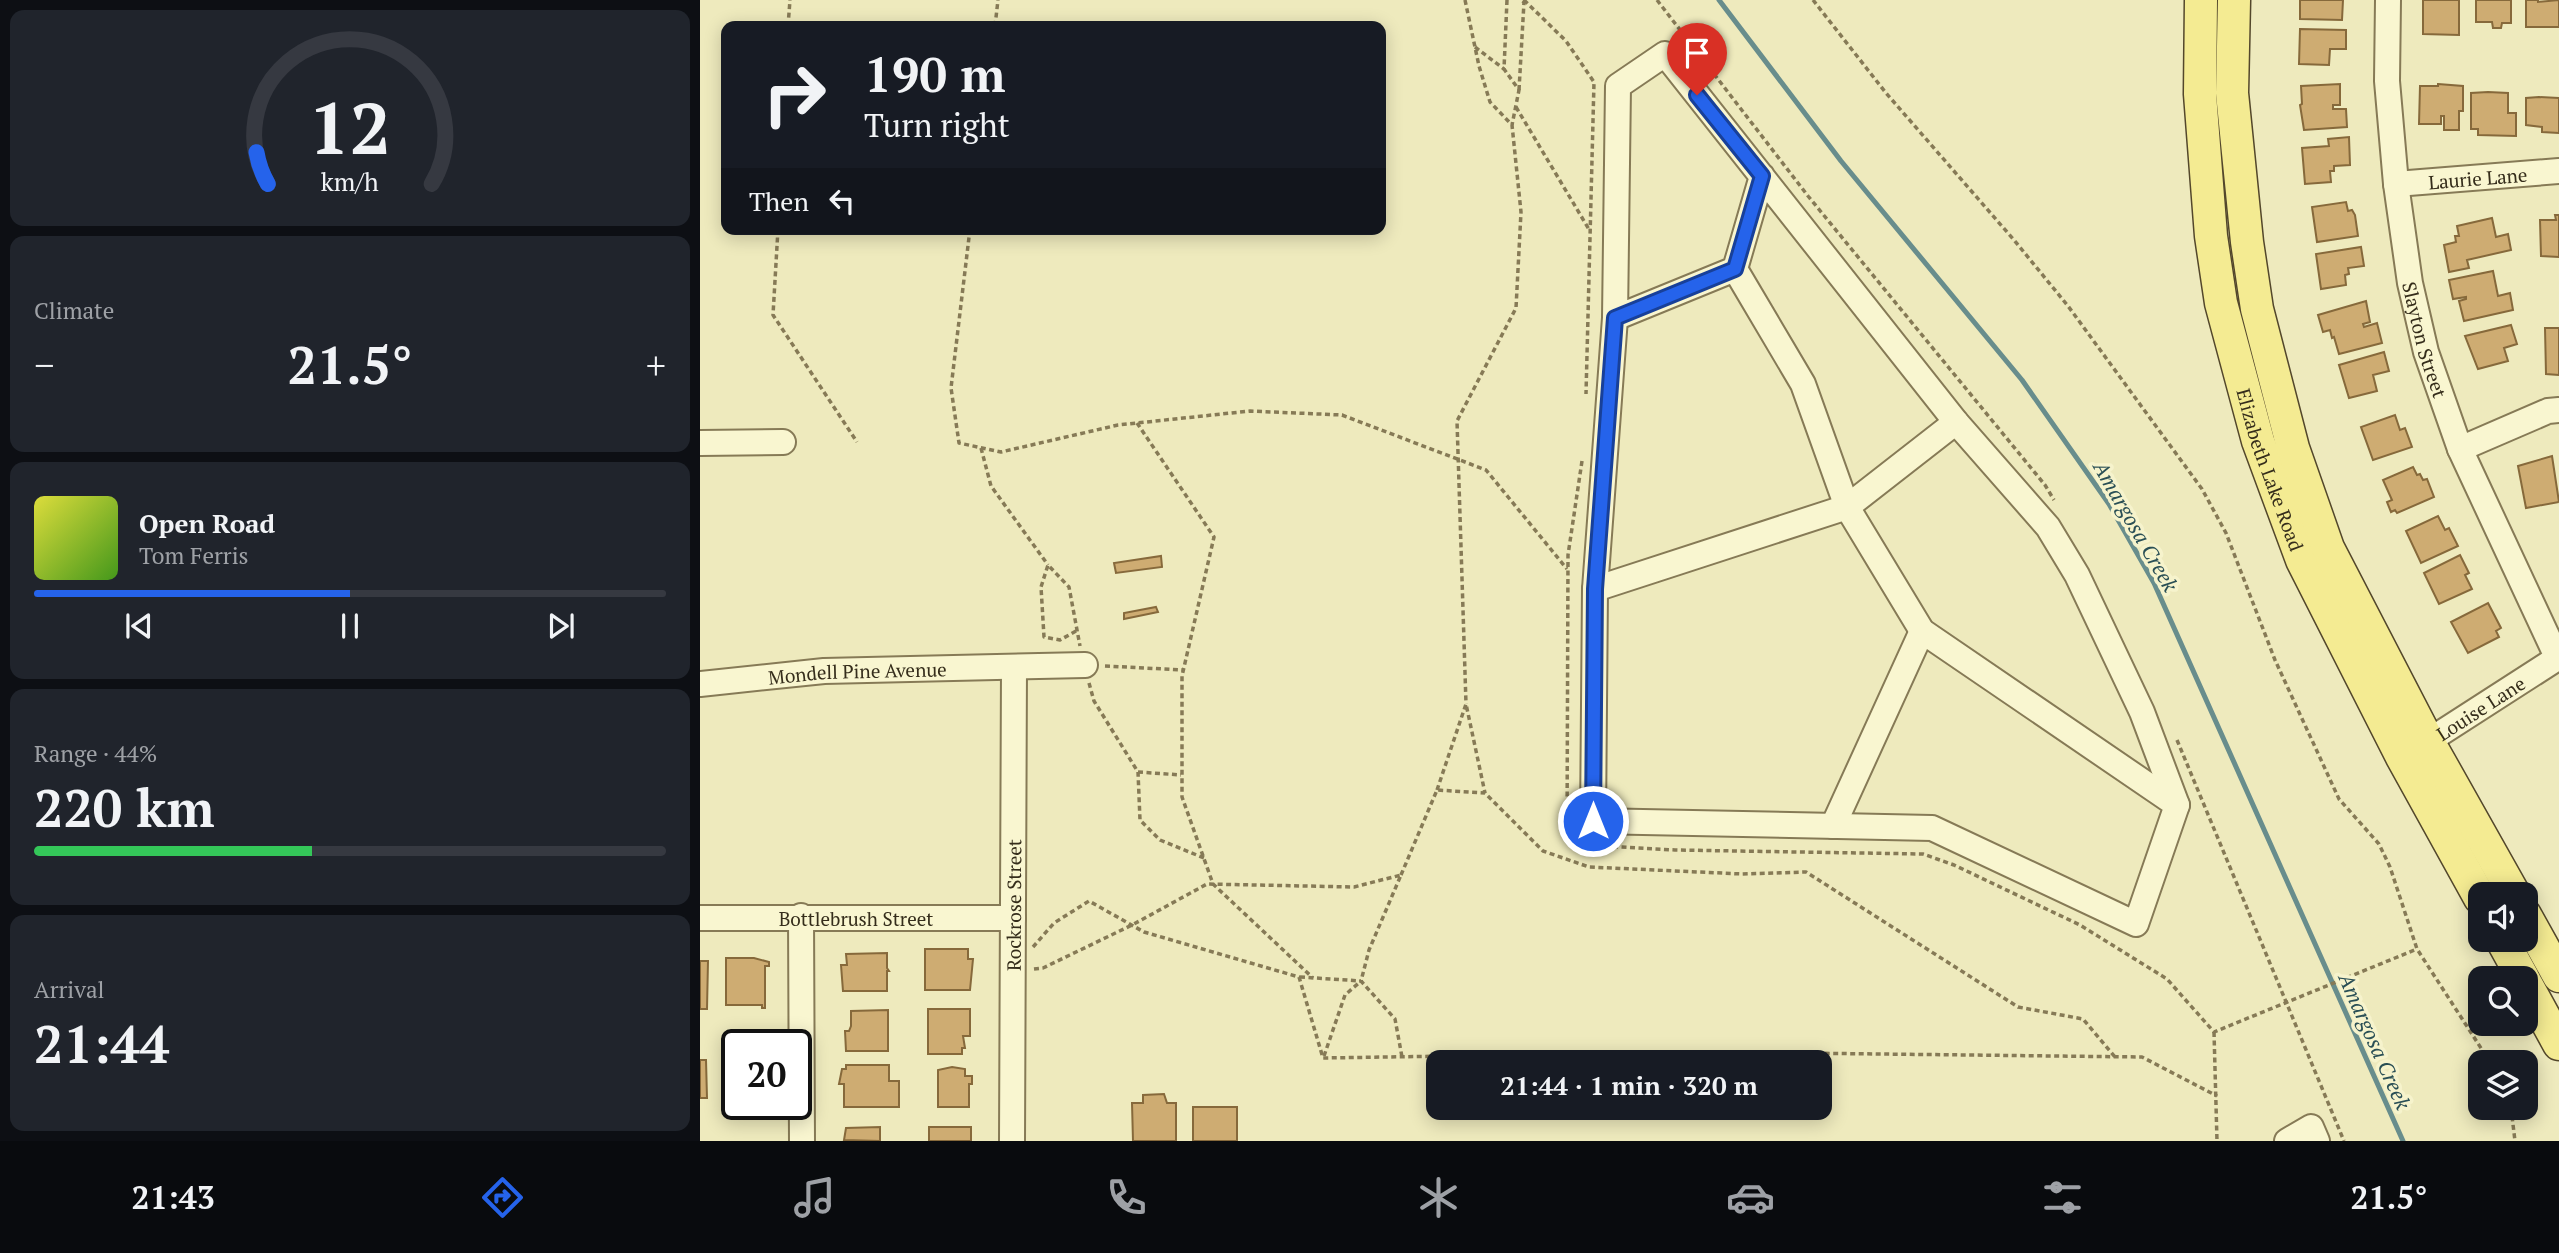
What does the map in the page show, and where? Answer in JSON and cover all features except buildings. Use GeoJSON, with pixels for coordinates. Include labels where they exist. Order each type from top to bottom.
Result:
{"type":"FeatureCollection","features":[{"type":"Feature","properties":{"kind":"main road","name":"Elizabeth Lake Road"},"geometry":{"type":"LineString","coordinates":[[2201,0],[2200,94],[2211,236],[2221,303],[2258,441],[2302,560],[2415,750],[2506,882]]}},
{"type":"Feature","properties":{"kind":"main road","name":"Elizabeth Lake Road"},"geometry":{"type":"LineString","coordinates":[[2234,0],[2232,93],[2247,242],[2257,309],[2293,448],[2328,548],[2473,882]]}},
{"type":"Feature","properties":{"kind":"main road"},"geometry":{"type":"LineString","coordinates":[[2538,938],[2559,976]]}},
{"type":"Feature","properties":{"kind":"main road"},"geometry":{"type":"LineString","coordinates":[[2538,1006],[2559,1044]]}},
{"type":"Feature","properties":{"kind":"street","name":"Slayton Street"},"geometry":{"type":"LineString","coordinates":[[2388,0],[2387,81],[2396,184],[2410,283],[2426,352],[2460,449],[2558,657]]}},
{"type":"Feature","properties":{"kind":"street"},"geometry":{"type":"LineString","coordinates":[[1665,54],[1762,176],[1956,422],[2048,527],[2077,575],[2142,712],[2178,805],[2136,923],[1932,828],[1593,821],[1595,589],[1615,318],[1619,86],[1665,54]]}},
{"type":"Feature","properties":{"kind":"street","name":"Laurie Lane"},"geometry":{"type":"LineString","coordinates":[[2396,184],[2559,171]]}},
{"type":"Feature","properties":{"kind":"street"},"geometry":{"type":"LineString","coordinates":[[1762,176],[1735,269],[1803,384],[1847,507],[1922,631],[2178,805]]}},
{"type":"Feature","properties":{"kind":"street"},"geometry":{"type":"LineString","coordinates":[[1615,318],[1735,269]]}},
{"type":"Feature","properties":{"kind":"street"},"geometry":{"type":"LineString","coordinates":[[2460,449],[2548,411],[2559,411]]}},
{"type":"Feature","properties":{"kind":"street"},"geometry":{"type":"LineString","coordinates":[[1595,589],[1847,507],[1956,422]]}},
{"type":"Feature","properties":{"kind":"street"},"geometry":{"type":"LineString","coordinates":[[700,443],[783,442]]}},
{"type":"Feature","properties":{"kind":"street"},"geometry":{"type":"LineString","coordinates":[[1833,826],[1922,631]]}},
{"type":"Feature","properties":{"kind":"street","name":"Louise Lane"},"geometry":{"type":"LineString","coordinates":[[2415,750],[2558,657]]}},
{"type":"Feature","properties":{"kind":"street","name":"Mondell Pine Avenue"},"geometry":{"type":"LineString","coordinates":[[700,684],[824,671],[1085,665]]}},
{"type":"Feature","properties":{"kind":"street","name":"Rockrose Street"},"geometry":{"type":"LineString","coordinates":[[1012,1141],[1014,668]]}},
{"type":"Feature","properties":{"kind":"street"},"geometry":{"type":"LineString","coordinates":[[801,916],[802,1141]]}},
{"type":"Feature","properties":{"kind":"street","name":"Bottlebrush Street"},"geometry":{"type":"LineString","coordinates":[[700,918],[1013,918]]}},
{"type":"Feature","properties":{"kind":"street"},"geometry":{"type":"LineString","coordinates":[[2287,1141],[2311,1127],[2317,1141]]}},
{"type":"Feature","properties":{"kind":"path"},"geometry":{"type":"LineString","coordinates":[[788,21],[790,0]]}},
{"type":"Feature","properties":{"kind":"path"},"geometry":{"type":"LineString","coordinates":[[996,21],[998,0]]}},
{"type":"Feature","properties":{"kind":"path"},"geometry":{"type":"LineString","coordinates":[[1465,0],[1490,102],[1512,125]]}},
{"type":"Feature","properties":{"kind":"path"},"geometry":{"type":"LineString","coordinates":[[1504,69],[1507,0]]}},
{"type":"Feature","properties":{"kind":"path"},"geometry":{"type":"LineString","coordinates":[[1813,0],[1886,93],[2060,297],[2202,489],[2226,533],[2275,660],[2327,775],[2339,799],[2379,844],[2390,867],[2417,949],[2482,1050]]}},
{"type":"Feature","properties":{"kind":"path"},"geometry":{"type":"LineString","coordinates":[[1523,1],[1519,90],[1512,125],[1521,212],[1516,308],[1457,421],[1466,704],[1485,793],[1543,851],[1589,867],[1742,874],[1806,872],[2018,1007],[2083,1019],[2115,1057]]}},
{"type":"Feature","properties":{"kind":"path"},"geometry":{"type":"LineString","coordinates":[[1523,1],[1566,41],[1594,82],[1586,399]]}},
{"type":"Feature","properties":{"kind":"path"},"geometry":{"type":"LineString","coordinates":[[1475,47],[1504,69],[1519,90]]}},
{"type":"Feature","properties":{"kind":"path"},"geometry":{"type":"LineString","coordinates":[[1516,107],[1591,234]]}},
{"type":"Feature","properties":{"kind":"path"},"geometry":{"type":"LineString","coordinates":[[778,235],[773,315],[857,442]]}},
{"type":"Feature","properties":{"kind":"path"},"geometry":{"type":"LineString","coordinates":[[969,235],[951,388],[959,443],[1001,452],[1118,425],[1250,411],[1342,415],[1486,470],[1569,571]]}},
{"type":"Feature","properties":{"kind":"path"},"geometry":{"type":"LineString","coordinates":[[1137,423],[1214,537],[1184,670],[1182,797],[1213,884],[1313,978]]}},
{"type":"Feature","properties":{"kind":"path"},"geometry":{"type":"LineString","coordinates":[[981,448],[991,486],[1048,565],[1069,587],[1076,631],[1094,701],[1138,772],[1140,820],[1160,840],[1204,858]]}},
{"type":"Feature","properties":{"kind":"path"},"geometry":{"type":"LineString","coordinates":[[1583,452],[1569,555],[1567,837],[1583,845],[1662,849],[1923,854],[1954,865],[2080,925],[2167,979],[2214,1032],[2217,1141]]}},
{"type":"Feature","properties":{"kind":"path"},"geometry":{"type":"LineString","coordinates":[[1048,565],[1041,587],[1044,637],[1059,640],[1076,631]]}},
{"type":"Feature","properties":{"kind":"path"},"geometry":{"type":"LineString","coordinates":[[1085,665],[1184,670]]}},
{"type":"Feature","properties":{"kind":"path"},"geometry":{"type":"LineString","coordinates":[[1323,1058],[1345,995],[1361,981],[1369,950],[1437,790],[1466,704]]}},
{"type":"Feature","properties":{"kind":"path"},"geometry":{"type":"LineString","coordinates":[[1138,772],[1182,775]]}},
{"type":"Feature","properties":{"kind":"path"},"geometry":{"type":"LineString","coordinates":[[1437,790],[1485,793]]}},
{"type":"Feature","properties":{"kind":"path"},"geometry":{"type":"LineString","coordinates":[[1013,970],[1043,968],[1132,925],[1207,884],[1354,887],[1401,875]]}},
{"type":"Feature","properties":{"kind":"path"},"geometry":{"type":"LineString","coordinates":[[1013,970],[1054,923],[1089,901],[1144,932],[1299,977],[1361,981],[1395,1019],[1402,1057]]}},
{"type":"Feature","properties":{"kind":"path"},"geometry":{"type":"LineString","coordinates":[[2214,1032],[2417,949]]}},
{"type":"Feature","properties":{"kind":"path"},"geometry":{"type":"LineString","coordinates":[[1299,977],[1323,1058]]}},
{"type":"Feature","properties":{"kind":"path"},"geometry":{"type":"LineString","coordinates":[[1323,1058],[1707,1052],[2142,1058],[2217,1096]]}},
{"type":"Feature","properties":{"kind":"path"},"geometry":{"type":"LineString","coordinates":[[2512,1120],[2515,1141]]}},
{"type":"Feature","properties":{"kind":"waterway","name":"Amargosa Creek"},"geometry":{"type":"LineString","coordinates":[[1719,0],[1841,161],[2022,380],[2109,504],[2154,583],[2403,1141]]}},
{"type":"Feature","properties":{"kind":"route"},"geometry":{"type":"LineString","coordinates":[[1593,821],[1595,589],[1615,318],[1735,269],[1762,176],[1697,95]]}}]}
